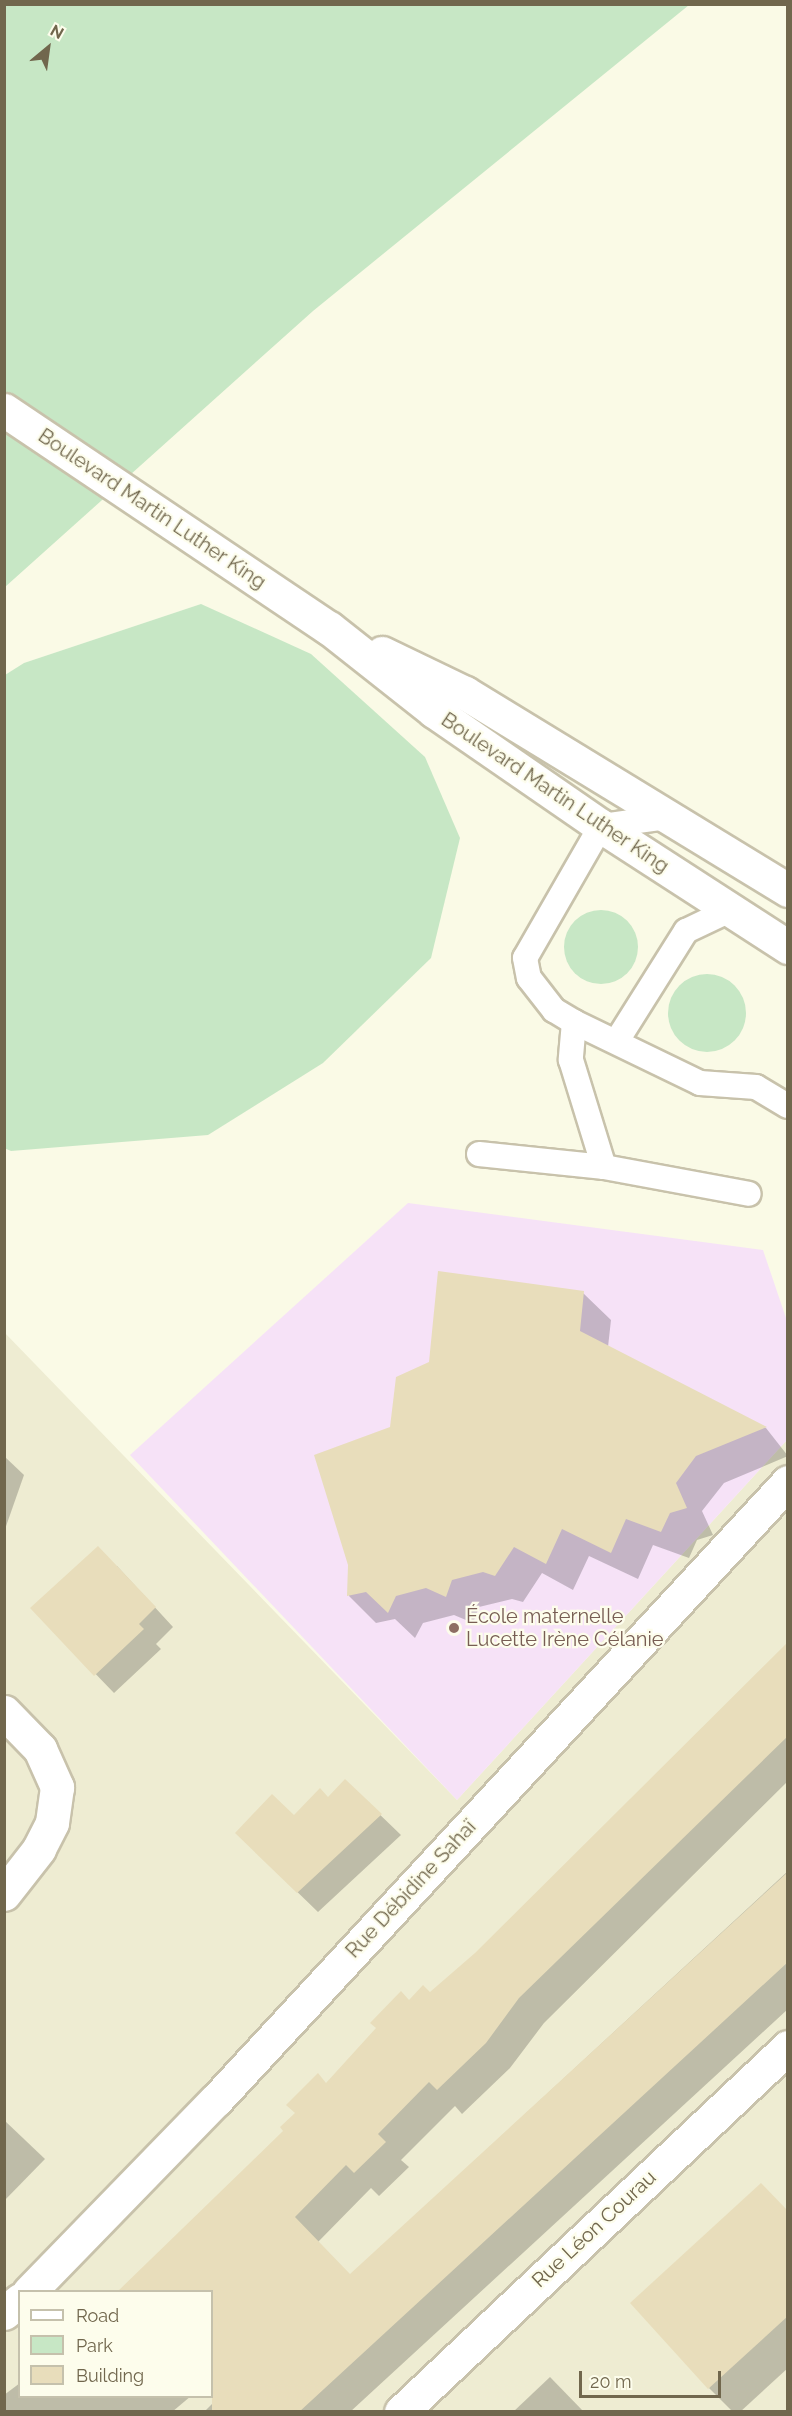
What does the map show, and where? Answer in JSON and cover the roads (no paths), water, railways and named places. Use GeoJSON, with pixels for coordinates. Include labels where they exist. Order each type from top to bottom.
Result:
{"type":"FeatureCollection","features":[{"type":"Feature","properties":{"kind":"street","name":"Boulevard Martin Luther King"},"geometry":{"type":"LineString","coordinates":[[4,410],[329,628],[434,711],[601,826],[788,947]]}},
{"type":"Feature","properties":{"kind":"street","name":"Boulevard Martin Luther King"},"geometry":{"type":"LineString","coordinates":[[329,628],[465,693],[788,890]]}},
{"type":"Feature","properties":{"kind":"street","name":"Rue Débidine Sahaï"},"geometry":{"type":"LineString","coordinates":[[31,2290],[216,2100],[788,1482]]}},
{"type":"Feature","properties":{"kind":"street"},"geometry":{"type":"LineString","coordinates":[[4,1712],[40,1749],[57,1787],[52,1824],[39,1849],[4,1894]]}},
{"type":"Feature","properties":{"kind":"street","name":"Rue Léon Courau"},"geometry":{"type":"LineString","coordinates":[[401,2412],[788,2047]]}},
{"type":"Feature","properties":{"kind":"street"},"geometry":{"type":"LineString","coordinates":[[4,2313],[18,2302]]}},
{"type":"Feature","properties":{"kind":"lane"},"geometry":{"type":"LineString","coordinates":[[667,818],[601,826],[525,957],[529,978],[554,1010],[574,1022],[618,1039],[700,1083],[756,1087],[788,1106]]}},
{"type":"Feature","properties":{"kind":"lane"},"geometry":{"type":"LineString","coordinates":[[618,1039],[686,931],[730,909]]}},
{"type":"Feature","properties":{"kind":"lane"},"geometry":{"type":"LineString","coordinates":[[574,1022],[572,1060],[604,1167]]}},
{"type":"Feature","properties":{"kind":"lane"},"geometry":{"type":"LineString","coordinates":[[479,1154],[604,1167],[749,1194]]}},
{"type":"Feature","properties":{"kind":"place","name":"École maternelle Lucette Irène Célanie"},"geometry":{"type":"Point","coordinates":[454,1628]}}]}
